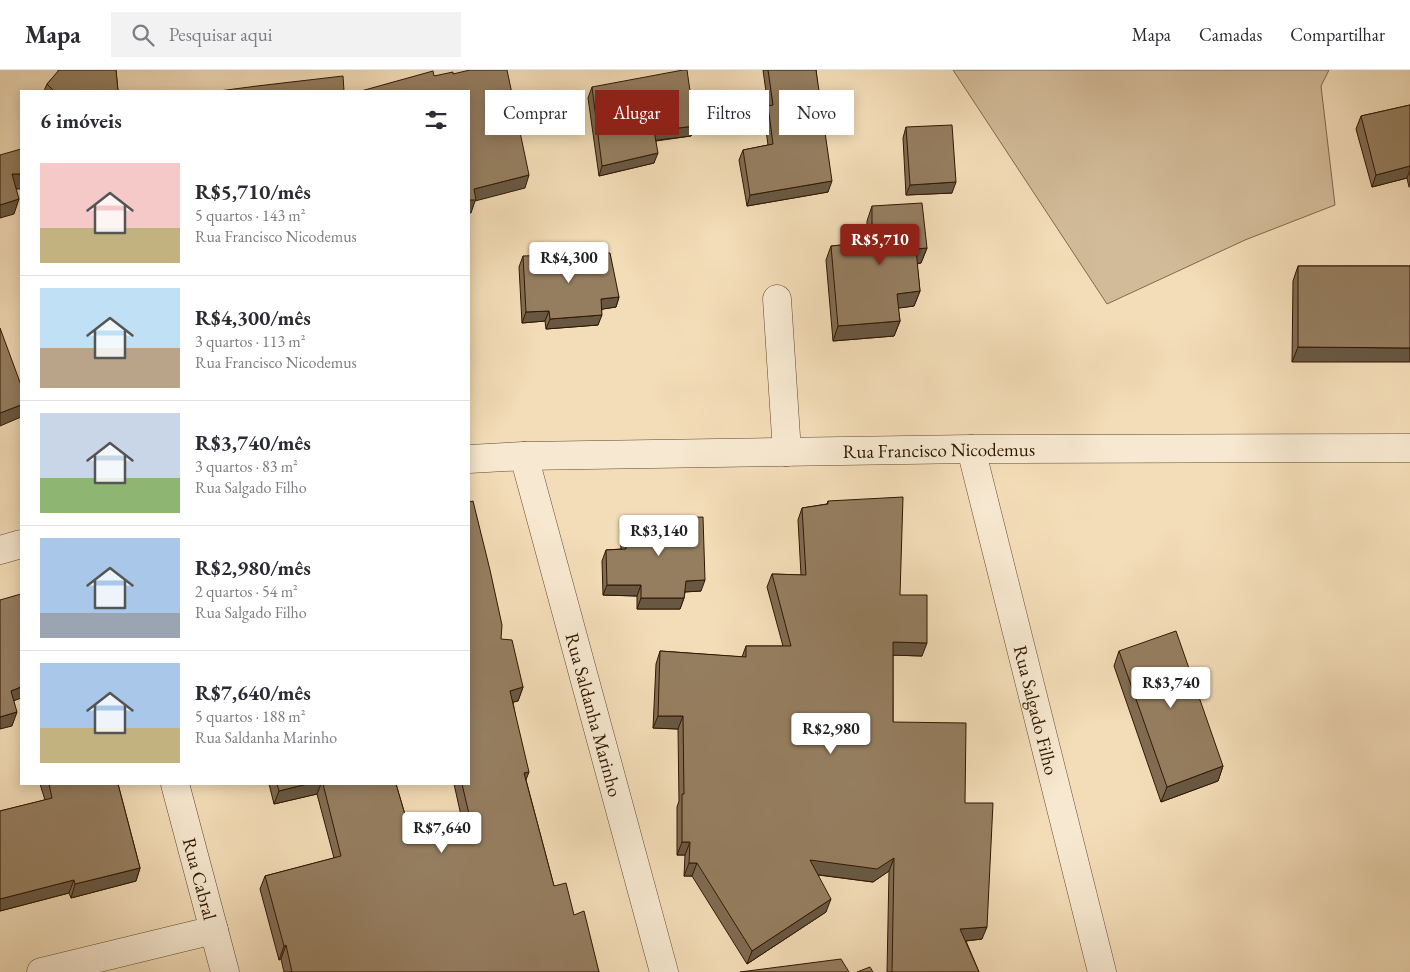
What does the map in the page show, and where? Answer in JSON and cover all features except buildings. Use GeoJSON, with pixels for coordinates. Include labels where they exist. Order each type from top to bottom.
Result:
{"type":"FeatureCollection","features":[{"type":"Feature","properties":{"kind":"street"},"geometry":{"type":"LineString","coordinates":[[777,299],[787,452]]}},
{"type":"Feature","properties":{"kind":"street","name":"Rua Francisco Nicodemus"},"geometry":{"type":"LineString","coordinates":[[470,459],[524,456],[971,448],[1410,448]]}},
{"type":"Feature","properties":{"kind":"street","name":"Rua Salgado Filho"},"geometry":{"type":"LineString","coordinates":[[971,448],[1102,972]]}},
{"type":"Feature","properties":{"kind":"street","name":"Rua Saldanha Marinho"},"geometry":{"type":"LineString","coordinates":[[524,456],[664,972]]}},
{"type":"Feature","properties":{"kind":"street"},"geometry":{"type":"LineString","coordinates":[[0,550],[20,544]]}},
{"type":"Feature","properties":{"kind":"street","name":"Rua Cabral"},"geometry":{"type":"LineString","coordinates":[[175,785],[225,972]]}},
{"type":"Feature","properties":{"kind":"street"},"geometry":{"type":"LineString","coordinates":[[42,972],[214,930]]}},
{"type":"Feature","properties":{"kind":"shaded area"},"geometry":{"type":"Polygon","coordinates":[[[953,70],[1329,70],[1321,86],[1335,205],[1245,240],[1107,304],[953,70]]]}}]}
